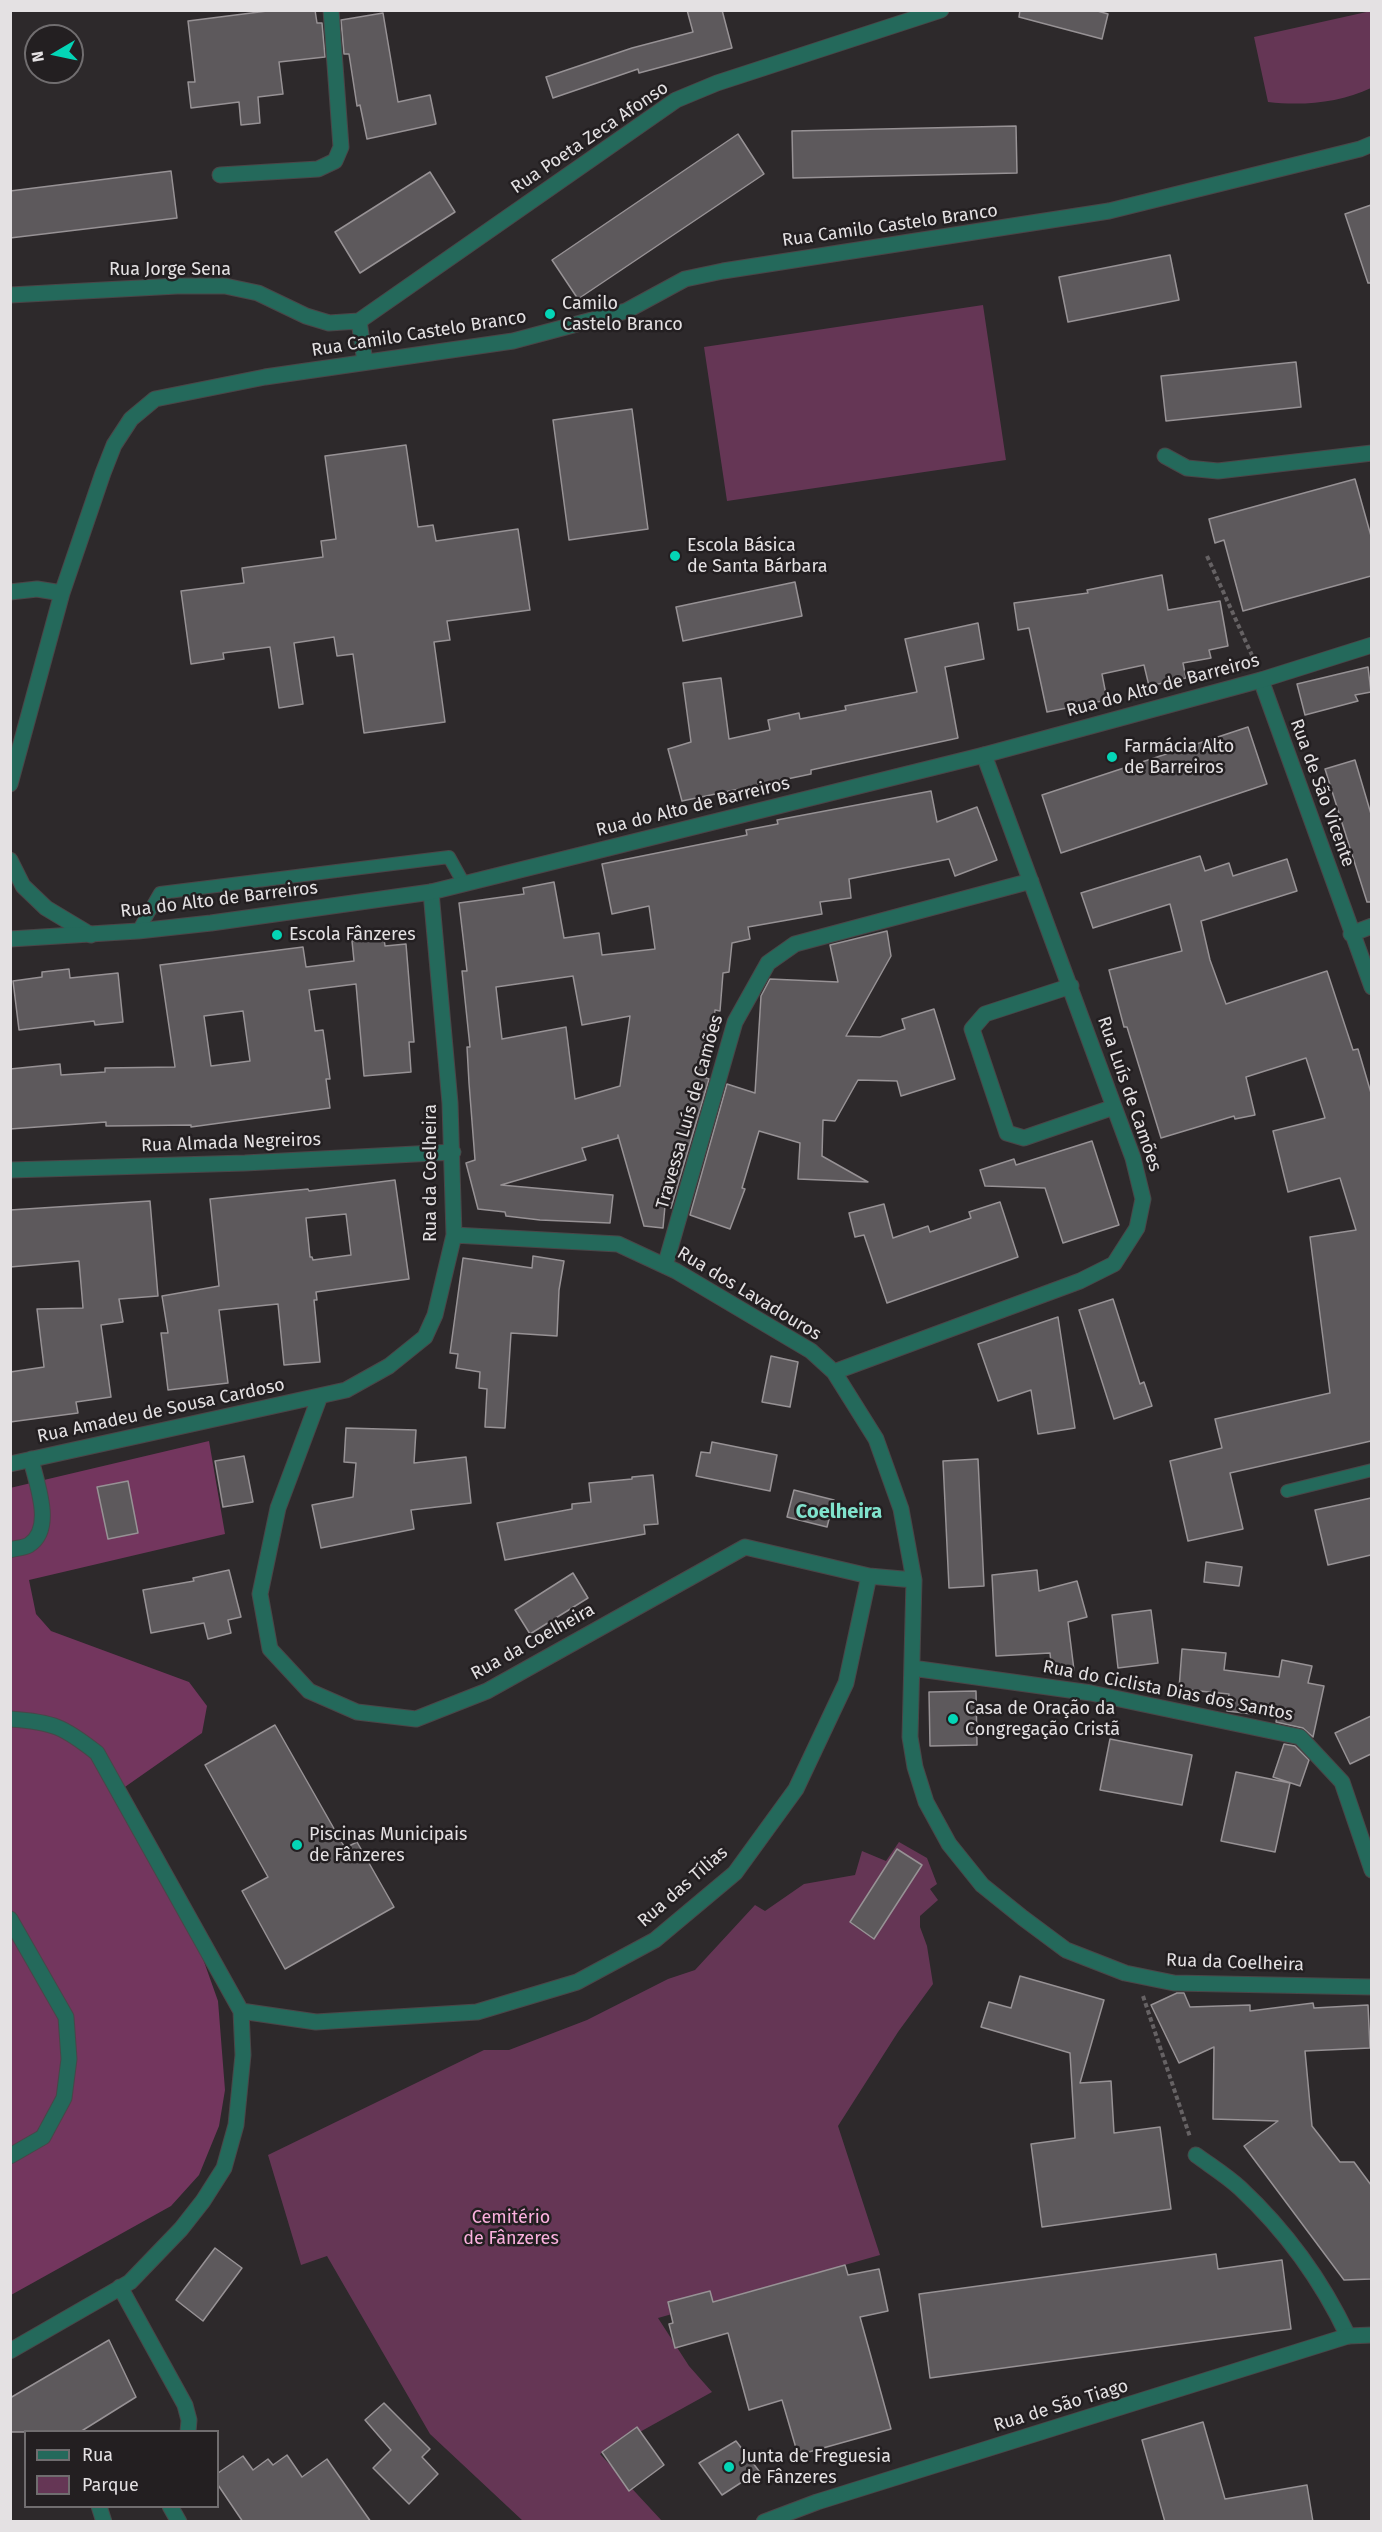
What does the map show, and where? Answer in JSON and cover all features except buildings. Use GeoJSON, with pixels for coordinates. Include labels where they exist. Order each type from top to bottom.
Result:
{"type":"FeatureCollection","features":[{"type":"Feature","properties":{"kind":"street"},"geometry":{"type":"LineString","coordinates":[[220,175],[318,169],[335,161],[341,147],[331,10]]}},
{"type":"Feature","properties":{"kind":"street","name":"Rua Poeta Zeca Afonso"},"geometry":{"type":"LineString","coordinates":[[359,321],[676,100],[717,83],[941,10]]}},
{"type":"Feature","properties":{"kind":"street","name":"Rua Camilo Castelo Branco"},"geometry":{"type":"LineString","coordinates":[[10,784],[62,593],[114,446],[131,419],[155,399],[265,378],[513,341],[626,311],[685,279],[723,270],[1109,211],[1360,149],[1371,144]]}},
{"type":"Feature","properties":{"kind":"street","name":"Rua Jorge Sena"},"geometry":{"type":"LineString","coordinates":[[10,295],[177,286],[225,286],[258,293],[306,316],[329,322],[359,321]]}},
{"type":"Feature","properties":{"kind":"street"},"geometry":{"type":"LineString","coordinates":[[359,321],[365,362]]}},
{"type":"Feature","properties":{"kind":"street"},"geometry":{"type":"LineString","coordinates":[[1166,456],[1187,468],[1218,471],[1371,453]]}},
{"type":"Feature","properties":{"kind":"street"},"geometry":{"type":"LineString","coordinates":[[10,592],[38,589],[62,593]]}},
{"type":"Feature","properties":{"kind":"street","name":"Rua do Alto de Barreiros"},"geometry":{"type":"LineString","coordinates":[[10,939],[138,931],[211,923],[431,892],[984,755],[1259,673],[1371,645]]}},
{"type":"Feature","properties":{"kind":"street","name":"Rua de São Vicente"},"geometry":{"type":"LineString","coordinates":[[1259,673],[1371,987]]}},
{"type":"Feature","properties":{"kind":"street","name":"Rua Luís de Camões"},"geometry":{"type":"LineString","coordinates":[[834,1372],[1080,1281],[1114,1264],[1137,1228],[1143,1198],[1133,1158],[984,755]]}},
{"type":"Feature","properties":{"kind":"street"},"geometry":{"type":"LineString","coordinates":[[10,860],[17,886],[46,908],[91,934]]}},
{"type":"Feature","properties":{"kind":"street","name":"Travessa Luís de Camões"},"geometry":{"type":"LineString","coordinates":[[665,1266],[735,1022],[768,963],[795,945],[1031,881]]}},
{"type":"Feature","properties":{"kind":"street","name":"Rua da Coelheira"},"geometry":{"type":"LineString","coordinates":[[431,892],[453,1152],[454,1235],[435,1315],[425,1337],[389,1366],[346,1390],[320,1396],[278,1508],[260,1594],[270,1649],[309,1691],[357,1712],[416,1719],[487,1691],[745,1547],[869,1576],[914,1580],[910,1737],[915,1767],[926,1802],[949,1844],[982,1885],[1066,1950],[1136,1975],[1174,1983],[1371,1987]]}},
{"type":"Feature","properties":{"kind":"street"},"geometry":{"type":"LineString","coordinates":[[1351,934],[1371,927]]}},
{"type":"Feature","properties":{"kind":"street"},"geometry":{"type":"LineString","coordinates":[[1071,986],[985,1014],[972,1029],[1007,1133],[1024,1138],[1114,1107]]}},
{"type":"Feature","properties":{"kind":"street","name":"Rua Almada Negreiros"},"geometry":{"type":"LineString","coordinates":[[10,1170],[245,1163],[453,1152]]}},
{"type":"Feature","properties":{"kind":"street","name":"Rua dos Lavadouros"},"geometry":{"type":"LineString","coordinates":[[454,1235],[618,1244],[665,1266],[811,1351],[834,1372],[876,1439],[901,1509],[914,1580]]}},
{"type":"Feature","properties":{"kind":"street","name":"Rua Amadeu de Sousa Cardoso"},"geometry":{"type":"LineString","coordinates":[[10,1464],[320,1396]]}},
{"type":"Feature","properties":{"kind":"street"},"geometry":{"type":"LineString","coordinates":[[10,1550],[28,1546],[41,1532],[42,1510],[31,1459]]}},
{"type":"Feature","properties":{"kind":"street","name":"Rua das Tílias"},"geometry":{"type":"LineString","coordinates":[[241,2011],[316,2022],[477,2012],[578,1982],[656,1940],[735,1873],[796,1789],[846,1683],[869,1576]]}},
{"type":"Feature","properties":{"kind":"street","name":"Rua do Ciclista Dias dos Santos"},"geometry":{"type":"LineString","coordinates":[[912,1668],[1092,1693],[1300,1737],[1342,1782],[1371,1870]]}},
{"type":"Feature","properties":{"kind":"street"},"geometry":{"type":"LineString","coordinates":[[10,1719],[34,1720],[65,1729],[98,1753],[241,2011],[243,2055],[236,2125],[224,2168],[203,2201],[181,2229],[130,2282],[10,2351]]}},
{"type":"Feature","properties":{"kind":"street"},"geometry":{"type":"LineString","coordinates":[[10,1919],[66,2017],[69,2059],[64,2098],[43,2137],[10,2156]]}},
{"type":"Feature","properties":{"kind":"street"},"geometry":{"type":"LineString","coordinates":[[1196,2155],[1239,2187],[1278,2227],[1332,2303],[1348,2337]]}},
{"type":"Feature","properties":{"kind":"street"},"geometry":{"type":"LineString","coordinates":[[120,2287],[184,2405],[189,2420],[188,2430]]}},
{"type":"Feature","properties":{"kind":"street","name":"Rua de São Tiago"},"geometry":{"type":"LineString","coordinates":[[764,2522],[817,2502],[1348,2337],[1371,2335]]}},
{"type":"Feature","properties":{"kind":"street"},"geometry":{"type":"LineString","coordinates":[[171,2508],[179,2522]]}},
{"type":"Feature","properties":{"kind":"lane"},"geometry":{"type":"LineString","coordinates":[[138,931],[160,892],[449,857],[464,884]]}},
{"type":"Feature","properties":{"kind":"lane"},"geometry":{"type":"LineString","coordinates":[[1287,1491],[1371,1470]]}},
{"type":"Feature","properties":{"kind":"path"},"geometry":{"type":"LineString","coordinates":[[1207,556],[1259,673]]}},
{"type":"Feature","properties":{"kind":"path"},"geometry":{"type":"LineString","coordinates":[[1136,1975],[1196,2155]]}},
{"type":"Feature","properties":{"kind":"green space"},"geometry":{"type":"Polygon","coordinates":[[[1371,11],[1371,88],[1347,97],[1321,102],[1294,104],[1268,102],[1254,37],[1371,11]]]}},
{"type":"Feature","properties":{"kind":"green space"},"geometry":{"type":"Polygon","coordinates":[[[983,305],[1006,460],[727,501],[704,347],[983,305]]]}},
{"type":"Feature","properties":{"kind":"green space","name":"Cemitério de Fânzeres"},"geometry":{"type":"Polygon","coordinates":[[[899,1842],[927,1858],[937,1884],[930,1889],[938,1900],[920,1916],[920,1927],[927,1946],[933,1984],[898,2032],[838,2126],[880,2255],[658,2318],[689,2366],[712,2392],[600,2454],[662,2521],[523,2521],[430,2434],[327,2256],[301,2265],[268,2155],[484,2050],[509,2050],[587,2020],[668,1979],[695,1970],[755,1905],[765,1911],[804,1884],[855,1875],[862,1851],[886,1861],[899,1842]]]}},
{"type":"Feature","properties":{"kind":"shaded area"},"geometry":{"type":"Polygon","coordinates":[[[209,1441],[225,1534],[29,1580],[36,1614],[51,1631],[189,1682],[207,1706],[202,1733],[112,1796],[202,1956],[218,2001],[225,2090],[219,2126],[199,2175],[171,2206],[11,2295],[10,1488],[209,1441]]]}},
{"type":"Feature","properties":{"kind":"place","name":"Camilo Castelo Branco"},"geometry":{"type":"Point","coordinates":[550,314]}},
{"type":"Feature","properties":{"kind":"place","name":"Escola Básica de Santa Bárbara"},"geometry":{"type":"Point","coordinates":[675,556]}},
{"type":"Feature","properties":{"kind":"place","name":"Farmácia Alto de Barreiros"},"geometry":{"type":"Point","coordinates":[1112,757]}},
{"type":"Feature","properties":{"kind":"place","name":"Escola Fânzeres"},"geometry":{"type":"Point","coordinates":[277,935]}},
{"type":"Feature","properties":{"kind":"place","name":"Casa de Oração da Congregação Cristã"},"geometry":{"type":"Point","coordinates":[953,1719]}},
{"type":"Feature","properties":{"kind":"place","name":"Piscinas Municipais de Fânzeres"},"geometry":{"type":"Point","coordinates":[297,1845]}},
{"type":"Feature","properties":{"kind":"place","name":"Junta de Freguesia de Fânzeres"},"geometry":{"type":"Point","coordinates":[729,2467]}},
{"type":"Feature","properties":{"kind":"district","name":"Coelheira"},"geometry":{"type":"Point","coordinates":[839,1512]}}]}
